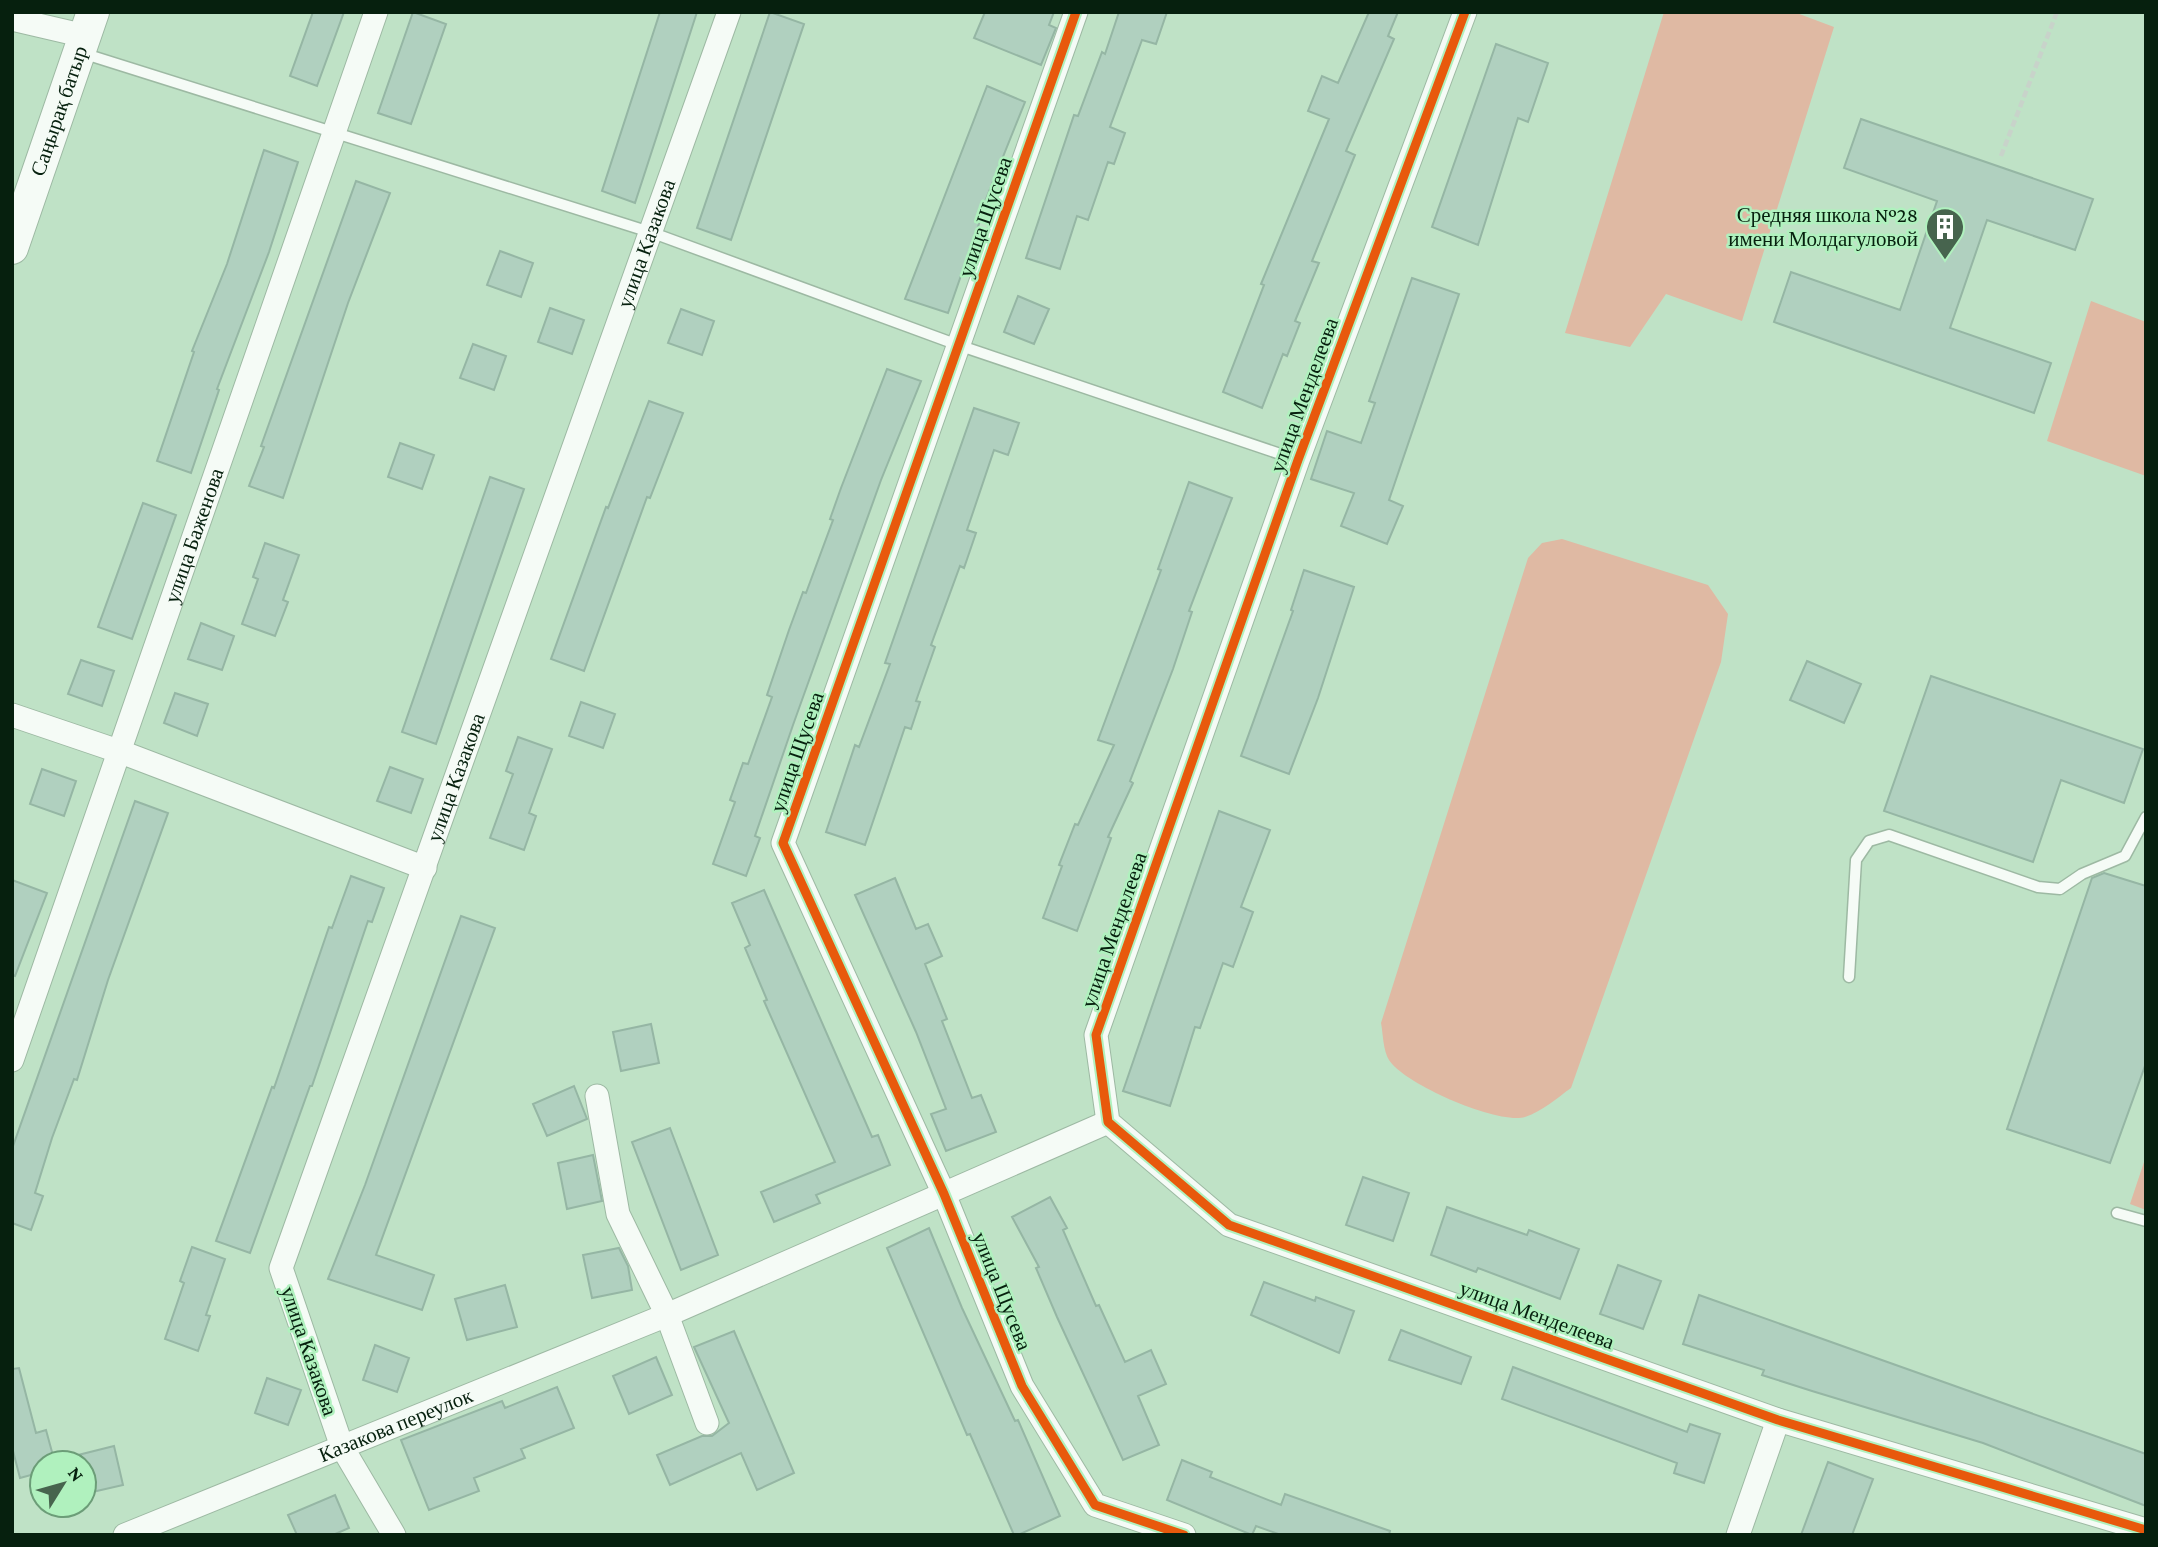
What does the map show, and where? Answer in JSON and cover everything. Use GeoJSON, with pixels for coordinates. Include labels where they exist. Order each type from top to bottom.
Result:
{"type":"FeatureCollection","features":[{"type":"Feature","properties":{"kind":"street","name":"улица Баженова"},"geometry":{"type":"LineString","coordinates":[[12,1060],[376,12]]}},
{"type":"Feature","properties":{"kind":"street","name":"улица Казакова"},"geometry":{"type":"LineString","coordinates":[[394,1535],[342,1447],[281,1268],[653,233],[729,12]]}},
{"type":"Feature","properties":{"kind":"street","name":"улица Щусева"},"geometry":{"type":"LineString","coordinates":[[1076,12],[783,843],[944,1194],[1021,1386],[1095,1505],[1184,1535]]}},
{"type":"Feature","properties":{"kind":"street","name":"улица Менделеева"},"geometry":{"type":"LineString","coordinates":[[1465,12],[1298,460],[1096,1035],[1108,1122],[1229,1225],[1778,1420],[2146,1530]]}},
{"type":"Feature","properties":{"kind":"street"},"geometry":{"type":"LineString","coordinates":[[12,19],[86,34]]}},
{"type":"Feature","properties":{"kind":"street","name":"Саңырақ батыр"},"geometry":{"type":"LineString","coordinates":[[12,248],[86,34]]}},
{"type":"Feature","properties":{"kind":"street"},"geometry":{"type":"LineString","coordinates":[[12,715],[121,752],[425,868]]}},
{"type":"Feature","properties":{"kind":"street"},"geometry":{"type":"LineString","coordinates":[[597,1096],[618,1214],[667,1315],[707,1423]]}},
{"type":"Feature","properties":{"kind":"street","name":"Казакова переулок"},"geometry":{"type":"LineString","coordinates":[[125,1535],[667,1315],[1108,1122]]}},
{"type":"Feature","properties":{"kind":"street"},"geometry":{"type":"LineString","coordinates":[[1738,1535],[1778,1420]]}},
{"type":"Feature","properties":{"kind":"lane"},"geometry":{"type":"LineString","coordinates":[[86,34],[333,132],[653,233],[958,345],[1298,460]]}},
{"type":"Feature","properties":{"kind":"lane"},"geometry":{"type":"LineString","coordinates":[[1849,977],[1856,860],[1868,841],[1889,835],[2038,887],[2060,889],[2082,874],[2125,856],[2146,817]]}},
{"type":"Feature","properties":{"kind":"lane"},"geometry":{"type":"LineString","coordinates":[[2117,1213],[2146,1221]]}},
{"type":"Feature","properties":{"kind":"path"},"geometry":{"type":"LineString","coordinates":[[2001,156],[2057,12]]}},
{"type":"Feature","properties":{"kind":"shaded area"},"geometry":{"type":"Polygon","coordinates":[[[1664,12],[1794,12],[1834,27],[1742,321],[1666,294],[1630,347],[1565,333],[1664,12]]]}},
{"type":"Feature","properties":{"kind":"shaded area"},"geometry":{"type":"Polygon","coordinates":[[[2091,301],[2146,322],[2146,476],[2047,441],[2091,301]]]}},
{"type":"Feature","properties":{"kind":"shaded area"},"geometry":{"type":"Polygon","coordinates":[[[1562,539],[1708,585],[1728,614],[1721,662],[1571,1088],[1538,1111],[1525,1117],[1512,1118],[1474,1109],[1452,1100],[1398,1070],[1387,1056],[1381,1023],[1528,558],[1542,543],[1562,539]]]}},
{"type":"Feature","properties":{"kind":"shaded area"},"geometry":{"type":"Polygon","coordinates":[[[2146,1156],[2146,1210],[2130,1204],[2146,1156]]]}},
{"type":"Feature","properties":{"kind":"building"},"geometry":{"type":"Polygon","coordinates":[[[313,12],[344,12],[317,86],[290,76],[313,12]]]}},
{"type":"Feature","properties":{"kind":"building"},"geometry":{"type":"Polygon","coordinates":[[[413,12],[446,24],[411,124],[378,113],[413,12]]]}},
{"type":"Feature","properties":{"kind":"building"},"geometry":{"type":"Polygon","coordinates":[[[660,12],[697,12],[635,203],[602,191],[660,12]]]}},
{"type":"Feature","properties":{"kind":"building"},"geometry":{"type":"Polygon","coordinates":[[[770,12],[804,24],[731,240],[697,228],[770,12]]]}},
{"type":"Feature","properties":{"kind":"building"},"geometry":{"type":"Polygon","coordinates":[[[985,12],[1054,12],[1049,25],[1056,28],[1041,65],[974,38],[985,12]]]}},
{"type":"Feature","properties":{"kind":"building"},"geometry":{"type":"Polygon","coordinates":[[[1119,12],[1167,12],[1156,44],[1142,40],[1110,127],[1125,133],[1114,164],[1108,162],[1088,220],[1077,216],[1060,269],[1026,258],[1074,115],[1078,116],[1102,52],[1105,54],[1119,12]]]}},
{"type":"Feature","properties":{"kind":"building"},"geometry":{"type":"Polygon","coordinates":[[[1369,12],[1398,12],[1388,36],[1394,39],[1346,151],[1355,155],[1312,261],[1319,263],[1295,321],[1300,323],[1287,356],[1283,354],[1262,408],[1223,392],[1264,285],[1261,284],[1329,119],[1308,111],[1322,76],[1338,83],[1369,12]]]}},
{"type":"Feature","properties":{"kind":"building"},"geometry":{"type":"Polygon","coordinates":[[[1496,44],[1548,63],[1528,122],[1518,118],[1478,245],[1432,227],[1496,44]]]}},
{"type":"Feature","properties":{"kind":"building"},"geometry":{"type":"Polygon","coordinates":[[[987,86],[1025,102],[980,214],[982,215],[948,313],[905,299],[987,86]]]}},
{"type":"Feature","properties":{"kind":"building","name":"Средняя школа №28 имени Молдагуловой"},"geometry":{"type":"Polygon","coordinates":[[[1861,119],[2093,199],[2075,250],[1987,220],[1950,328],[2051,363],[2034,413],[1774,322],[1791,272],[1900,310],[1937,201],[1844,168],[1861,119]]]}},
{"type":"Feature","properties":{"kind":"building"},"geometry":{"type":"Polygon","coordinates":[[[264,150],[298,162],[269,252],[217,389],[219,390],[191,473],[157,461],[194,352],[192,351],[227,264],[264,150]]]}},
{"type":"Feature","properties":{"kind":"building"},"geometry":{"type":"Polygon","coordinates":[[[356,181],[390,193],[348,303],[283,498],[249,486],[356,181]]]}},
{"type":"Feature","properties":{"kind":"building"},"geometry":{"type":"Polygon","coordinates":[[[500,251],[533,263],[521,297],[487,285],[500,251]]]}},
{"type":"Feature","properties":{"kind":"building"},"geometry":{"type":"Polygon","coordinates":[[[1412,278],[1459,294],[1389,500],[1403,506],[1387,544],[1341,526],[1354,493],[1311,479],[1327,431],[1361,443],[1375,403],[1369,401],[1412,278]]]}},
{"type":"Feature","properties":{"kind":"building"},"geometry":{"type":"Polygon","coordinates":[[[1018,296],[1049,309],[1034,344],[1004,332],[1018,296]]]}},
{"type":"Feature","properties":{"kind":"building"},"geometry":{"type":"Polygon","coordinates":[[[550,308],[584,320],[572,354],[538,342],[550,308]]]}},
{"type":"Feature","properties":{"kind":"building"},"geometry":{"type":"Polygon","coordinates":[[[681,309],[714,321],[702,355],[668,343],[681,309]]]}},
{"type":"Feature","properties":{"kind":"building"},"geometry":{"type":"Polygon","coordinates":[[[473,344],[506,356],[494,390],[460,378],[473,344]]]}},
{"type":"Feature","properties":{"kind":"building"},"geometry":{"type":"Polygon","coordinates":[[[887,369],[921,381],[881,480],[793,725],[755,836],[760,838],[746,876],[713,864],[735,802],[730,800],[743,763],[748,764],[772,697],[767,695],[789,630],[803,592],[806,593],[833,520],[830,519],[841,488],[887,369]]]}},
{"type":"Feature","properties":{"kind":"building"},"geometry":{"type":"Polygon","coordinates":[[[649,401],[683,413],[650,498],[647,497],[584,671],[551,659],[606,507],[608,508],[649,401]]]}},
{"type":"Feature","properties":{"kind":"building"},"geometry":{"type":"Polygon","coordinates":[[[974,408],[1019,423],[1008,455],[994,450],[967,530],[976,533],[964,568],[960,566],[931,645],[935,647],[916,701],[920,702],[911,729],[905,727],[865,845],[826,832],[855,745],[859,747],[890,664],[885,663],[974,408]]]}},
{"type":"Feature","properties":{"kind":"building"},"geometry":{"type":"Polygon","coordinates":[[[400,443],[434,455],[422,489],[388,477],[400,443]]]}},
{"type":"Feature","properties":{"kind":"building"},"geometry":{"type":"Polygon","coordinates":[[[490,477],[524,489],[436,744],[402,732],[490,477]]]}},
{"type":"Feature","properties":{"kind":"building"},"geometry":{"type":"Polygon","coordinates":[[[1189,482],[1232,498],[1189,611],[1192,612],[1173,669],[1130,781],[1133,783],[1108,837],[1111,838],[1077,931],[1043,918],[1075,824],[1078,825],[1114,745],[1098,740],[1161,570],[1158,569],[1189,482]]]}},
{"type":"Feature","properties":{"kind":"building"},"geometry":{"type":"Polygon","coordinates":[[[143,503],[176,515],[132,639],[98,627],[143,503]]]}},
{"type":"Feature","properties":{"kind":"building"},"geometry":{"type":"Polygon","coordinates":[[[265,543],[299,555],[283,600],[288,602],[275,636],[242,624],[258,579],[253,577],[265,543]]]}},
{"type":"Feature","properties":{"kind":"building"},"geometry":{"type":"Polygon","coordinates":[[[1304,570],[1354,587],[1318,698],[1289,774],[1241,756],[1293,611],[1291,610],[1304,570]]]}},
{"type":"Feature","properties":{"kind":"building"},"geometry":{"type":"Polygon","coordinates":[[[201,623],[234,636],[222,670],[188,659],[201,623]]]}},
{"type":"Feature","properties":{"kind":"building"},"geometry":{"type":"Polygon","coordinates":[[[81,660],[114,671],[102,706],[68,694],[81,660]]]}},
{"type":"Feature","properties":{"kind":"building"},"geometry":{"type":"Polygon","coordinates":[[[1807,661],[1861,684],[1844,723],[1790,700],[1807,661]]]}},
{"type":"Feature","properties":{"kind":"building"},"geometry":{"type":"Polygon","coordinates":[[[1931,676],[2143,749],[2124,803],[2061,780],[2033,862],[1884,811],[1931,676]]]}},
{"type":"Feature","properties":{"kind":"building"},"geometry":{"type":"Polygon","coordinates":[[[175,693],[208,704],[197,736],[164,723],[175,693]]]}},
{"type":"Feature","properties":{"kind":"building"},"geometry":{"type":"Polygon","coordinates":[[[581,702],[615,714],[603,748],[569,736],[581,702]]]}},
{"type":"Feature","properties":{"kind":"building"},"geometry":{"type":"Polygon","coordinates":[[[518,737],[552,749],[529,813],[536,816],[524,850],[490,838],[513,774],[506,771],[518,737]]]}},
{"type":"Feature","properties":{"kind":"building"},"geometry":{"type":"Polygon","coordinates":[[[390,767],[423,779],[411,813],[377,801],[390,767]]]}},
{"type":"Feature","properties":{"kind":"building"},"geometry":{"type":"Polygon","coordinates":[[[42,769],[76,781],[64,816],[30,804],[42,769]]]}},
{"type":"Feature","properties":{"kind":"building"},"geometry":{"type":"Polygon","coordinates":[[[135,801],[168,813],[108,980],[77,1080],[74,1079],[52,1138],[35,1193],[43,1196],[31,1230],[12,1223],[12,1149],[135,801]]]}},
{"type":"Feature","properties":{"kind":"building"},"geometry":{"type":"Polygon","coordinates":[[[1219,811],[1270,830],[1241,907],[1253,912],[1233,967],[1223,963],[1200,1028],[1195,1027],[1170,1106],[1123,1091],[1219,811]]]}},
{"type":"Feature","properties":{"kind":"building"},"geometry":{"type":"Polygon","coordinates":[[[2104,873],[2146,886],[2146,1063],[2110,1163],[2007,1129],[2092,878],[2104,873]]]}},
{"type":"Feature","properties":{"kind":"building"},"geometry":{"type":"Polygon","coordinates":[[[351,876],[384,888],[372,922],[368,921],[312,1086],[250,1253],[216,1241],[272,1087],[274,1088],[329,927],[332,928],[351,876]]]}},
{"type":"Feature","properties":{"kind":"building"},"geometry":{"type":"Polygon","coordinates":[[[895,878],[916,929],[928,924],[942,956],[925,964],[947,1019],[942,1021],[972,1098],[981,1095],[996,1132],[946,1151],[931,1114],[946,1109],[916,1032],[855,895],[895,878]]]}},
{"type":"Feature","properties":{"kind":"building"},"geometry":{"type":"Polygon","coordinates":[[[12,880],[47,893],[15,976],[12,975],[12,880]]]}},
{"type":"Feature","properties":{"kind":"building"},"geometry":{"type":"Polygon","coordinates":[[[764,890],[872,1137],[878,1135],[890,1165],[816,1195],[820,1203],[774,1222],[761,1192],[835,1162],[764,1001],[767,1000],[745,948],[750,945],[732,903],[764,890]]]}},
{"type":"Feature","properties":{"kind":"building"},"geometry":{"type":"Polygon","coordinates":[[[461,916],[495,928],[376,1255],[434,1275],[422,1310],[328,1279],[365,1185],[461,916]]]}},
{"type":"Feature","properties":{"kind":"building"},"geometry":{"type":"Polygon","coordinates":[[[651,1024],[659,1063],[621,1071],[613,1032],[651,1024]]]}},
{"type":"Feature","properties":{"kind":"building"},"geometry":{"type":"Polygon","coordinates":[[[574,1086],[587,1119],[547,1136],[533,1104],[574,1086]]]}},
{"type":"Feature","properties":{"kind":"building"},"geometry":{"type":"Polygon","coordinates":[[[670,1128],[718,1255],[681,1270],[632,1142],[670,1128]]]}},
{"type":"Feature","properties":{"kind":"building"},"geometry":{"type":"Polygon","coordinates":[[[593,1155],[602,1201],[567,1209],[558,1163],[593,1155]]]}},
{"type":"Feature","properties":{"kind":"building"},"geometry":{"type":"Polygon","coordinates":[[[1363,1177],[1409,1193],[1393,1241],[1346,1225],[1363,1177]]]}},
{"type":"Feature","properties":{"kind":"building"},"geometry":{"type":"Polygon","coordinates":[[[1050,1197],[1067,1228],[1063,1230],[1096,1306],[1099,1305],[1125,1362],[1151,1350],[1166,1384],[1138,1396],[1159,1445],[1123,1460],[1057,1317],[1036,1268],[1039,1267],[1012,1217],[1050,1197]]]}},
{"type":"Feature","properties":{"kind":"building"},"geometry":{"type":"Polygon","coordinates":[[[1447,1207],[1527,1235],[1529,1230],[1579,1249],[1560,1299],[1478,1268],[1476,1272],[1431,1255],[1447,1207]]]}},
{"type":"Feature","properties":{"kind":"building"},"geometry":{"type":"Polygon","coordinates":[[[929,1228],[962,1308],[1015,1421],[1018,1420],[1060,1516],[1018,1535],[1014,1535],[970,1434],[967,1435],[887,1248],[929,1228]]]}},
{"type":"Feature","properties":{"kind":"building"},"geometry":{"type":"Polygon","coordinates":[[[192,1247],[225,1259],[206,1315],[210,1316],[198,1351],[165,1339],[184,1283],[180,1281],[192,1247]]]}},
{"type":"Feature","properties":{"kind":"building"},"geometry":{"type":"Polygon","coordinates":[[[619,1248],[628,1266],[632,1290],[592,1298],[583,1255],[619,1248]]]}},
{"type":"Feature","properties":{"kind":"building"},"geometry":{"type":"Polygon","coordinates":[[[1618,1265],[1661,1281],[1643,1329],[1600,1314],[1618,1265]]]}},
{"type":"Feature","properties":{"kind":"building"},"geometry":{"type":"Polygon","coordinates":[[[1264,1282],[1315,1301],[1316,1297],[1354,1311],[1339,1353],[1251,1315],[1264,1282]]]}},
{"type":"Feature","properties":{"kind":"building"},"geometry":{"type":"Polygon","coordinates":[[[505,1285],[517,1327],[467,1340],[455,1299],[505,1285]]]}},
{"type":"Feature","properties":{"kind":"building"},"geometry":{"type":"Polygon","coordinates":[[[1699,1295],[2146,1454],[2146,1506],[1983,1443],[1762,1375],[1764,1370],[1683,1344],[1699,1295]]]}},
{"type":"Feature","properties":{"kind":"building"},"geometry":{"type":"Polygon","coordinates":[[[1401,1330],[1471,1357],[1461,1384],[1389,1360],[1401,1330]]]}},
{"type":"Feature","properties":{"kind":"building"},"geometry":{"type":"Polygon","coordinates":[[[734,1331],[794,1473],[757,1490],[741,1453],[670,1485],[657,1455],[702,1436],[712,1436],[729,1423],[694,1347],[734,1331]]]}},
{"type":"Feature","properties":{"kind":"building"},"geometry":{"type":"Polygon","coordinates":[[[375,1345],[409,1358],[397,1392],[363,1380],[375,1345]]]}},
{"type":"Feature","properties":{"kind":"building"},"geometry":{"type":"Polygon","coordinates":[[[656,1357],[672,1395],[629,1414],[613,1376],[656,1357]]]}},
{"type":"Feature","properties":{"kind":"building"},"geometry":{"type":"Polygon","coordinates":[[[1513,1367],[1687,1432],[1690,1424],[1720,1434],[1704,1483],[1674,1473],[1677,1463],[1502,1399],[1513,1367]]]}},
{"type":"Feature","properties":{"kind":"building"},"geometry":{"type":"Polygon","coordinates":[[[19,1368],[36,1433],[46,1430],[51,1449],[28,1449],[28,1476],[20,1478],[12,1447],[12,1369],[19,1368]]]}},
{"type":"Feature","properties":{"kind":"building"},"geometry":{"type":"Polygon","coordinates":[[[267,1378],[301,1390],[288,1425],[255,1413],[267,1378]]]}},
{"type":"Feature","properties":{"kind":"building"},"geometry":{"type":"Polygon","coordinates":[[[557,1387],[574,1428],[521,1449],[525,1458],[474,1478],[479,1491],[429,1510],[401,1440],[502,1401],[505,1408],[557,1387]]]}},
{"type":"Feature","properties":{"kind":"building"},"geometry":{"type":"Polygon","coordinates":[[[114,1446],[123,1485],[98,1491],[98,1450],[114,1446]]]}},
{"type":"Feature","properties":{"kind":"building"},"geometry":{"type":"Polygon","coordinates":[[[1182,1460],[1212,1472],[1210,1477],[1281,1505],[1285,1494],[1390,1531],[1389,1535],[1281,1535],[1256,1526],[1252,1535],[1167,1500],[1182,1460]]]}},
{"type":"Feature","properties":{"kind":"building"},"geometry":{"type":"Polygon","coordinates":[[[1828,1462],[1873,1479],[1852,1535],[1801,1535],[1828,1462]]]}},
{"type":"Feature","properties":{"kind":"building"},"geometry":{"type":"Polygon","coordinates":[[[335,1495],[349,1528],[333,1535],[297,1535],[288,1515],[335,1495]]]}},
{"type":"Feature","properties":{"kind":"cycle path"},"geometry":{"type":"LineString","coordinates":[[1076,12],[783,843],[944,1194],[1022,1386],[1095,1505],[1184,1535]]}},
{"type":"Feature","properties":{"kind":"cycle path"},"geometry":{"type":"LineString","coordinates":[[1465,12],[1298,460],[1096,1035],[1108,1122],[1229,1225],[1778,1420],[2146,1530]]}},
{"type":"Feature","properties":{"kind":"place","name":"Средняя школа №28 имени Молдагуловой"},"geometry":{"type":"Point","coordinates":[1945,261]}}]}
